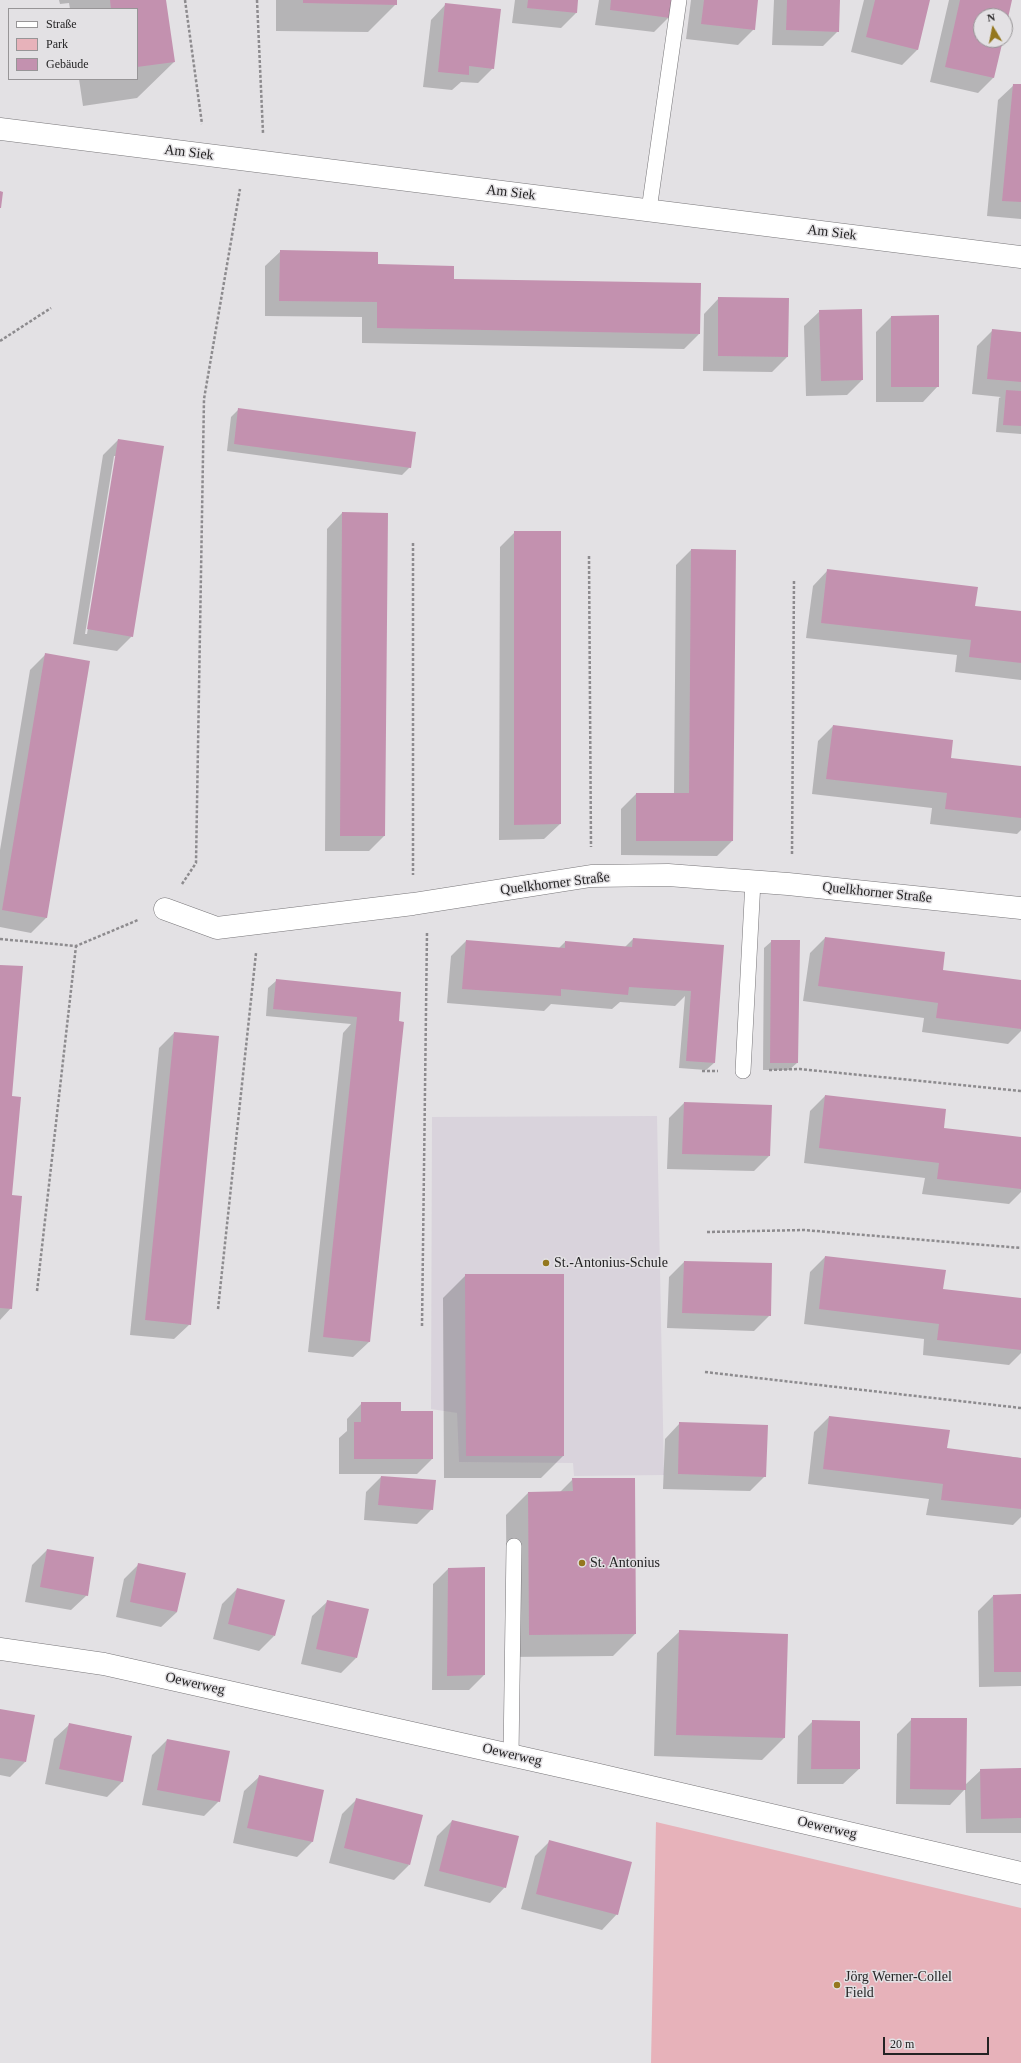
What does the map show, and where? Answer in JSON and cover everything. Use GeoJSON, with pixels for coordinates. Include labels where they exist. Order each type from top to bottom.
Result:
{"type":"FeatureCollection","features":[{"type":"Feature","properties":{"kind":"street","name":"Am Siek"},"geometry":{"type":"LineString","coordinates":[[0,129],[1021,257]]}},
{"type":"Feature","properties":{"kind":"street","name":"Quelkhorner Straße"},"geometry":{"type":"LineString","coordinates":[[165,909],[217,928],[421,903],[591,876],[668,876],[753,881],[1021,908]]}},
{"type":"Feature","properties":{"kind":"street","name":"Oewerweg"},"geometry":{"type":"LineString","coordinates":[[0,1649],[104,1664],[1021,1872]]}},
{"type":"Feature","properties":{"kind":"lane"},"geometry":{"type":"LineString","coordinates":[[649,210],[679,0]]}},
{"type":"Feature","properties":{"kind":"lane"},"geometry":{"type":"LineString","coordinates":[[743,1071],[753,881]]}},
{"type":"Feature","properties":{"kind":"lane"},"geometry":{"type":"LineString","coordinates":[[510,1755],[514,1546]]}},
{"type":"Feature","properties":{"kind":"path"},"geometry":{"type":"LineString","coordinates":[[185,0],[203,121],[199,154]]}},
{"type":"Feature","properties":{"kind":"path"},"geometry":{"type":"LineString","coordinates":[[0,939],[76,946],[165,909],[196,863],[204,399],[255,160],[257,0]]}},
{"type":"Feature","properties":{"kind":"path"},"geometry":{"type":"LineString","coordinates":[[0,341],[51,308]]}},
{"type":"Feature","properties":{"kind":"path"},"geometry":{"type":"LineString","coordinates":[[413,543],[421,903],[422,1326]]}},
{"type":"Feature","properties":{"kind":"path"},"geometry":{"type":"LineString","coordinates":[[589,556],[591,876]]}},
{"type":"Feature","properties":{"kind":"path"},"geometry":{"type":"LineString","coordinates":[[788,884],[792,849],[794,579]]}},
{"type":"Feature","properties":{"kind":"path"},"geometry":{"type":"LineString","coordinates":[[218,1309],[259,923]]}},
{"type":"Feature","properties":{"kind":"path"},"geometry":{"type":"LineString","coordinates":[[37,1291],[76,946]]}},
{"type":"Feature","properties":{"kind":"path"},"geometry":{"type":"LineString","coordinates":[[702,1072],[800,1069],[1021,1091]]}},
{"type":"Feature","properties":{"kind":"path"},"geometry":{"type":"LineString","coordinates":[[707,1232],[804,1230],[1021,1248]]}},
{"type":"Feature","properties":{"kind":"path"},"geometry":{"type":"LineString","coordinates":[[705,1372],[1021,1408]]}},
{"type":"Feature","properties":{"kind":"shaded area","name":"St.-Antonius-Schule"},"geometry":{"type":"Polygon","coordinates":[[[657,1116],[664,1475],[574,1476],[573,1463],[459,1462],[457,1413],[431,1409],[432,1117],[657,1116]]]}},
{"type":"Feature","properties":{"kind":"green space","name":"Jörg Werner-Collel Field"},"geometry":{"type":"Polygon","coordinates":[[[656,1822],[1021,1908],[1021,2063],[651,2063],[656,1822]]]}},
{"type":"Feature","properties":{"kind":"building"},"geometry":{"type":"Polygon","coordinates":[[[110,0],[166,0],[175,62],[138,67],[138,8],[111,8],[110,0]]]}},
{"type":"Feature","properties":{"kind":"building"},"geometry":{"type":"Polygon","coordinates":[[[303,0],[397,0],[397,5],[303,3],[303,0]]]}},
{"type":"Feature","properties":{"kind":"building"},"geometry":{"type":"Polygon","coordinates":[[[528,0],[578,0],[577,13],[527,8],[528,0]]]}},
{"type":"Feature","properties":{"kind":"building"},"geometry":{"type":"Polygon","coordinates":[[[611,0],[672,0],[670,18],[610,10],[611,0]]]}},
{"type":"Feature","properties":{"kind":"building"},"geometry":{"type":"Polygon","coordinates":[[[704,0],[758,0],[755,30],[701,24],[704,0]]]}},
{"type":"Feature","properties":{"kind":"building"},"geometry":{"type":"Polygon","coordinates":[[[787,0],[840,0],[839,32],[786,30],[787,0]]]}},
{"type":"Feature","properties":{"kind":"building"},"geometry":{"type":"Polygon","coordinates":[[[875,0],[930,0],[918,50],[866,37],[875,0]]]}},
{"type":"Feature","properties":{"kind":"building"},"geometry":{"type":"Polygon","coordinates":[[[960,0],[1012,0],[1010,8],[973,8],[973,48],[1001,48],[994,78],[945,67],[960,0]]]}},
{"type":"Feature","properties":{"kind":"building"},"geometry":{"type":"Polygon","coordinates":[[[445,3],[501,9],[494,69],[469,66],[469,75],[438,72],[445,3]]]}},
{"type":"Feature","properties":{"kind":"building"},"geometry":{"type":"Polygon","coordinates":[[[1013,84],[1021,84],[1021,202],[1002,201],[1013,84]]]}},
{"type":"Feature","properties":{"kind":"building"},"geometry":{"type":"Polygon","coordinates":[[[0,191],[3,192],[1,208],[0,208],[0,191]]]}},
{"type":"Feature","properties":{"kind":"building"},"geometry":{"type":"Polygon","coordinates":[[[280,250],[378,252],[378,264],[454,266],[454,279],[701,283],[700,334],[377,328],[377,302],[279,301],[280,250]]]}},
{"type":"Feature","properties":{"kind":"building"},"geometry":{"type":"Polygon","coordinates":[[[718,297],[789,298],[788,357],[718,356],[718,297]]]}},
{"type":"Feature","properties":{"kind":"building"},"geometry":{"type":"Polygon","coordinates":[[[862,309],[863,380],[821,381],[819,310],[862,309]]]}},
{"type":"Feature","properties":{"kind":"building"},"geometry":{"type":"Polygon","coordinates":[[[939,315],[939,387],[891,387],[891,316],[939,315]]]}},
{"type":"Feature","properties":{"kind":"building"},"geometry":{"type":"Polygon","coordinates":[[[992,329],[1021,332],[1021,382],[987,379],[992,329]]]}},
{"type":"Feature","properties":{"kind":"building"},"geometry":{"type":"Polygon","coordinates":[[[1006,390],[1021,391],[1021,426],[1003,425],[1006,390]]]}},
{"type":"Feature","properties":{"kind":"building"},"geometry":{"type":"Polygon","coordinates":[[[238,408],[416,432],[411,468],[234,444],[238,408]]]}},
{"type":"Feature","properties":{"kind":"building"},"geometry":{"type":"Polygon","coordinates":[[[118,439],[164,446],[133,637],[87,629],[118,439]]]}},
{"type":"Feature","properties":{"kind":"building"},"geometry":{"type":"Polygon","coordinates":[[[342,512],[388,513],[385,836],[340,836],[342,512]]]}},
{"type":"Feature","properties":{"kind":"building"},"geometry":{"type":"Polygon","coordinates":[[[514,531],[561,531],[561,824],[514,825],[514,531]]]}},
{"type":"Feature","properties":{"kind":"building"},"geometry":{"type":"Polygon","coordinates":[[[691,549],[736,550],[733,841],[636,841],[636,793],[689,793],[691,549]]]}},
{"type":"Feature","properties":{"kind":"building"},"geometry":{"type":"Polygon","coordinates":[[[827,569],[978,587],[975,606],[1021,611],[1021,663],[969,657],[971,640],[821,623],[827,569]]]}},
{"type":"Feature","properties":{"kind":"building"},"geometry":{"type":"Polygon","coordinates":[[[45,653],[90,661],[47,918],[2,910],[45,653]]]}},
{"type":"Feature","properties":{"kind":"building"},"geometry":{"type":"Polygon","coordinates":[[[833,725],[953,740],[951,758],[1021,766],[1021,818],[945,809],[947,793],[826,779],[833,725]]]}},
{"type":"Feature","properties":{"kind":"building"},"geometry":{"type":"Polygon","coordinates":[[[825,937],[945,952],[943,970],[1021,980],[1021,1029],[936,1018],[938,1003],[818,986],[825,937]]]}},
{"type":"Feature","properties":{"kind":"building"},"geometry":{"type":"Polygon","coordinates":[[[633,938],[724,945],[715,1063],[686,1061],[691,991],[629,987],[628,995],[561,989],[561,996],[462,989],[466,940],[565,948],[565,941],[632,947],[633,938]]]}},
{"type":"Feature","properties":{"kind":"building"},"geometry":{"type":"Polygon","coordinates":[[[771,940],[800,940],[798,1063],[770,1063],[771,940]]]}},
{"type":"Feature","properties":{"kind":"building"},"geometry":{"type":"Polygon","coordinates":[[[0,965],[23,966],[12,1096],[21,1097],[12,1195],[22,1196],[12,1309],[0,1308],[0,965]]]}},
{"type":"Feature","properties":{"kind":"building"},"geometry":{"type":"Polygon","coordinates":[[[276,979],[401,992],[399,1021],[404,1022],[370,1342],[323,1337],[357,1017],[273,1009],[276,979]]]}},
{"type":"Feature","properties":{"kind":"building"},"geometry":{"type":"Polygon","coordinates":[[[174,1032],[219,1036],[191,1325],[145,1320],[174,1032]]]}},
{"type":"Feature","properties":{"kind":"building"},"geometry":{"type":"Polygon","coordinates":[[[825,1095],[946,1109],[944,1128],[1021,1137],[1021,1189],[937,1179],[939,1163],[819,1148],[825,1095]]]}},
{"type":"Feature","properties":{"kind":"building"},"geometry":{"type":"Polygon","coordinates":[[[684,1102],[772,1105],[770,1156],[682,1154],[684,1102]]]}},
{"type":"Feature","properties":{"kind":"building"},"geometry":{"type":"Polygon","coordinates":[[[825,1256],[946,1270],[943,1289],[1021,1298],[1021,1350],[937,1340],[939,1324],[819,1309],[825,1256]]]}},
{"type":"Feature","properties":{"kind":"building"},"geometry":{"type":"Polygon","coordinates":[[[684,1261],[772,1263],[771,1316],[682,1313],[684,1261]]]}},
{"type":"Feature","properties":{"kind":"building"},"geometry":{"type":"Polygon","coordinates":[[[465,1274],[564,1274],[564,1456],[466,1456],[465,1274]]]}},
{"type":"Feature","properties":{"kind":"building"},"geometry":{"type":"Polygon","coordinates":[[[361,1402],[401,1402],[401,1411],[433,1411],[433,1459],[354,1459],[354,1422],[361,1422],[361,1402]]]}},
{"type":"Feature","properties":{"kind":"building"},"geometry":{"type":"Polygon","coordinates":[[[829,1416],[950,1430],[947,1448],[1021,1458],[1021,1509],[941,1500],[943,1484],[823,1469],[829,1416]]]}},
{"type":"Feature","properties":{"kind":"building"},"geometry":{"type":"Polygon","coordinates":[[[679,1422],[768,1425],[766,1477],[678,1474],[679,1422]]]}},
{"type":"Feature","properties":{"kind":"building"},"geometry":{"type":"Polygon","coordinates":[[[381,1476],[436,1480],[433,1510],[378,1505],[381,1476]]]}},
{"type":"Feature","properties":{"kind":"building","name":"St. Antonius"},"geometry":{"type":"Polygon","coordinates":[[[572,1478],[635,1478],[636,1634],[529,1635],[528,1492],[573,1491],[572,1478]]]}},
{"type":"Feature","properties":{"kind":"building"},"geometry":{"type":"Polygon","coordinates":[[[47,1549],[94,1557],[88,1596],[40,1587],[47,1549]]]}},
{"type":"Feature","properties":{"kind":"building"},"geometry":{"type":"Polygon","coordinates":[[[138,1563],[186,1573],[177,1612],[130,1602],[138,1563]]]}},
{"type":"Feature","properties":{"kind":"building"},"geometry":{"type":"Polygon","coordinates":[[[485,1567],[485,1675],[447,1676],[448,1568],[485,1567]]]}},
{"type":"Feature","properties":{"kind":"building"},"geometry":{"type":"Polygon","coordinates":[[[237,1588],[285,1600],[275,1636],[228,1624],[237,1588]]]}},
{"type":"Feature","properties":{"kind":"building"},"geometry":{"type":"Polygon","coordinates":[[[1021,1594],[1021,1672],[994,1672],[993,1595],[1021,1594]]]}},
{"type":"Feature","properties":{"kind":"building"},"geometry":{"type":"Polygon","coordinates":[[[327,1600],[369,1609],[357,1658],[316,1649],[327,1600]]]}},
{"type":"Feature","properties":{"kind":"building"},"geometry":{"type":"Polygon","coordinates":[[[679,1630],[788,1634],[785,1738],[676,1735],[679,1630]]]}},
{"type":"Feature","properties":{"kind":"building"},"geometry":{"type":"Polygon","coordinates":[[[0,1709],[35,1715],[26,1762],[0,1758],[0,1709]]]}},
{"type":"Feature","properties":{"kind":"building"},"geometry":{"type":"Polygon","coordinates":[[[911,1718],[967,1718],[966,1790],[910,1789],[911,1718]]]}},
{"type":"Feature","properties":{"kind":"building"},"geometry":{"type":"Polygon","coordinates":[[[812,1720],[860,1721],[860,1769],[811,1769],[812,1720]]]}},
{"type":"Feature","properties":{"kind":"building"},"geometry":{"type":"Polygon","coordinates":[[[69,1723],[132,1736],[123,1782],[59,1769],[69,1723]]]}},
{"type":"Feature","properties":{"kind":"building"},"geometry":{"type":"Polygon","coordinates":[[[167,1739],[230,1751],[220,1802],[157,1790],[167,1739]]]}},
{"type":"Feature","properties":{"kind":"building"},"geometry":{"type":"Polygon","coordinates":[[[1021,1768],[1021,1818],[981,1819],[980,1769],[1021,1768]]]}},
{"type":"Feature","properties":{"kind":"building"},"geometry":{"type":"Polygon","coordinates":[[[259,1775],[324,1790],[313,1842],[247,1828],[259,1775]]]}},
{"type":"Feature","properties":{"kind":"building"},"geometry":{"type":"Polygon","coordinates":[[[356,1798],[423,1815],[410,1865],[344,1848],[356,1798]]]}},
{"type":"Feature","properties":{"kind":"building"},"geometry":{"type":"Polygon","coordinates":[[[452,1820],[519,1836],[506,1888],[439,1871],[452,1820]]]}},
{"type":"Feature","properties":{"kind":"building"},"geometry":{"type":"Polygon","coordinates":[[[549,1840],[632,1862],[618,1915],[536,1894],[549,1840]]]}},
{"type":"Feature","properties":{"kind":"place","name":"St.-Antonius-Schule"},"geometry":{"type":"Point","coordinates":[546,1263]}},
{"type":"Feature","properties":{"kind":"place","name":"St. Antonius"},"geometry":{"type":"Point","coordinates":[582,1563]}},
{"type":"Feature","properties":{"kind":"place","name":"Jörg Werner-Collel Field"},"geometry":{"type":"Point","coordinates":[837,1985]}}]}
